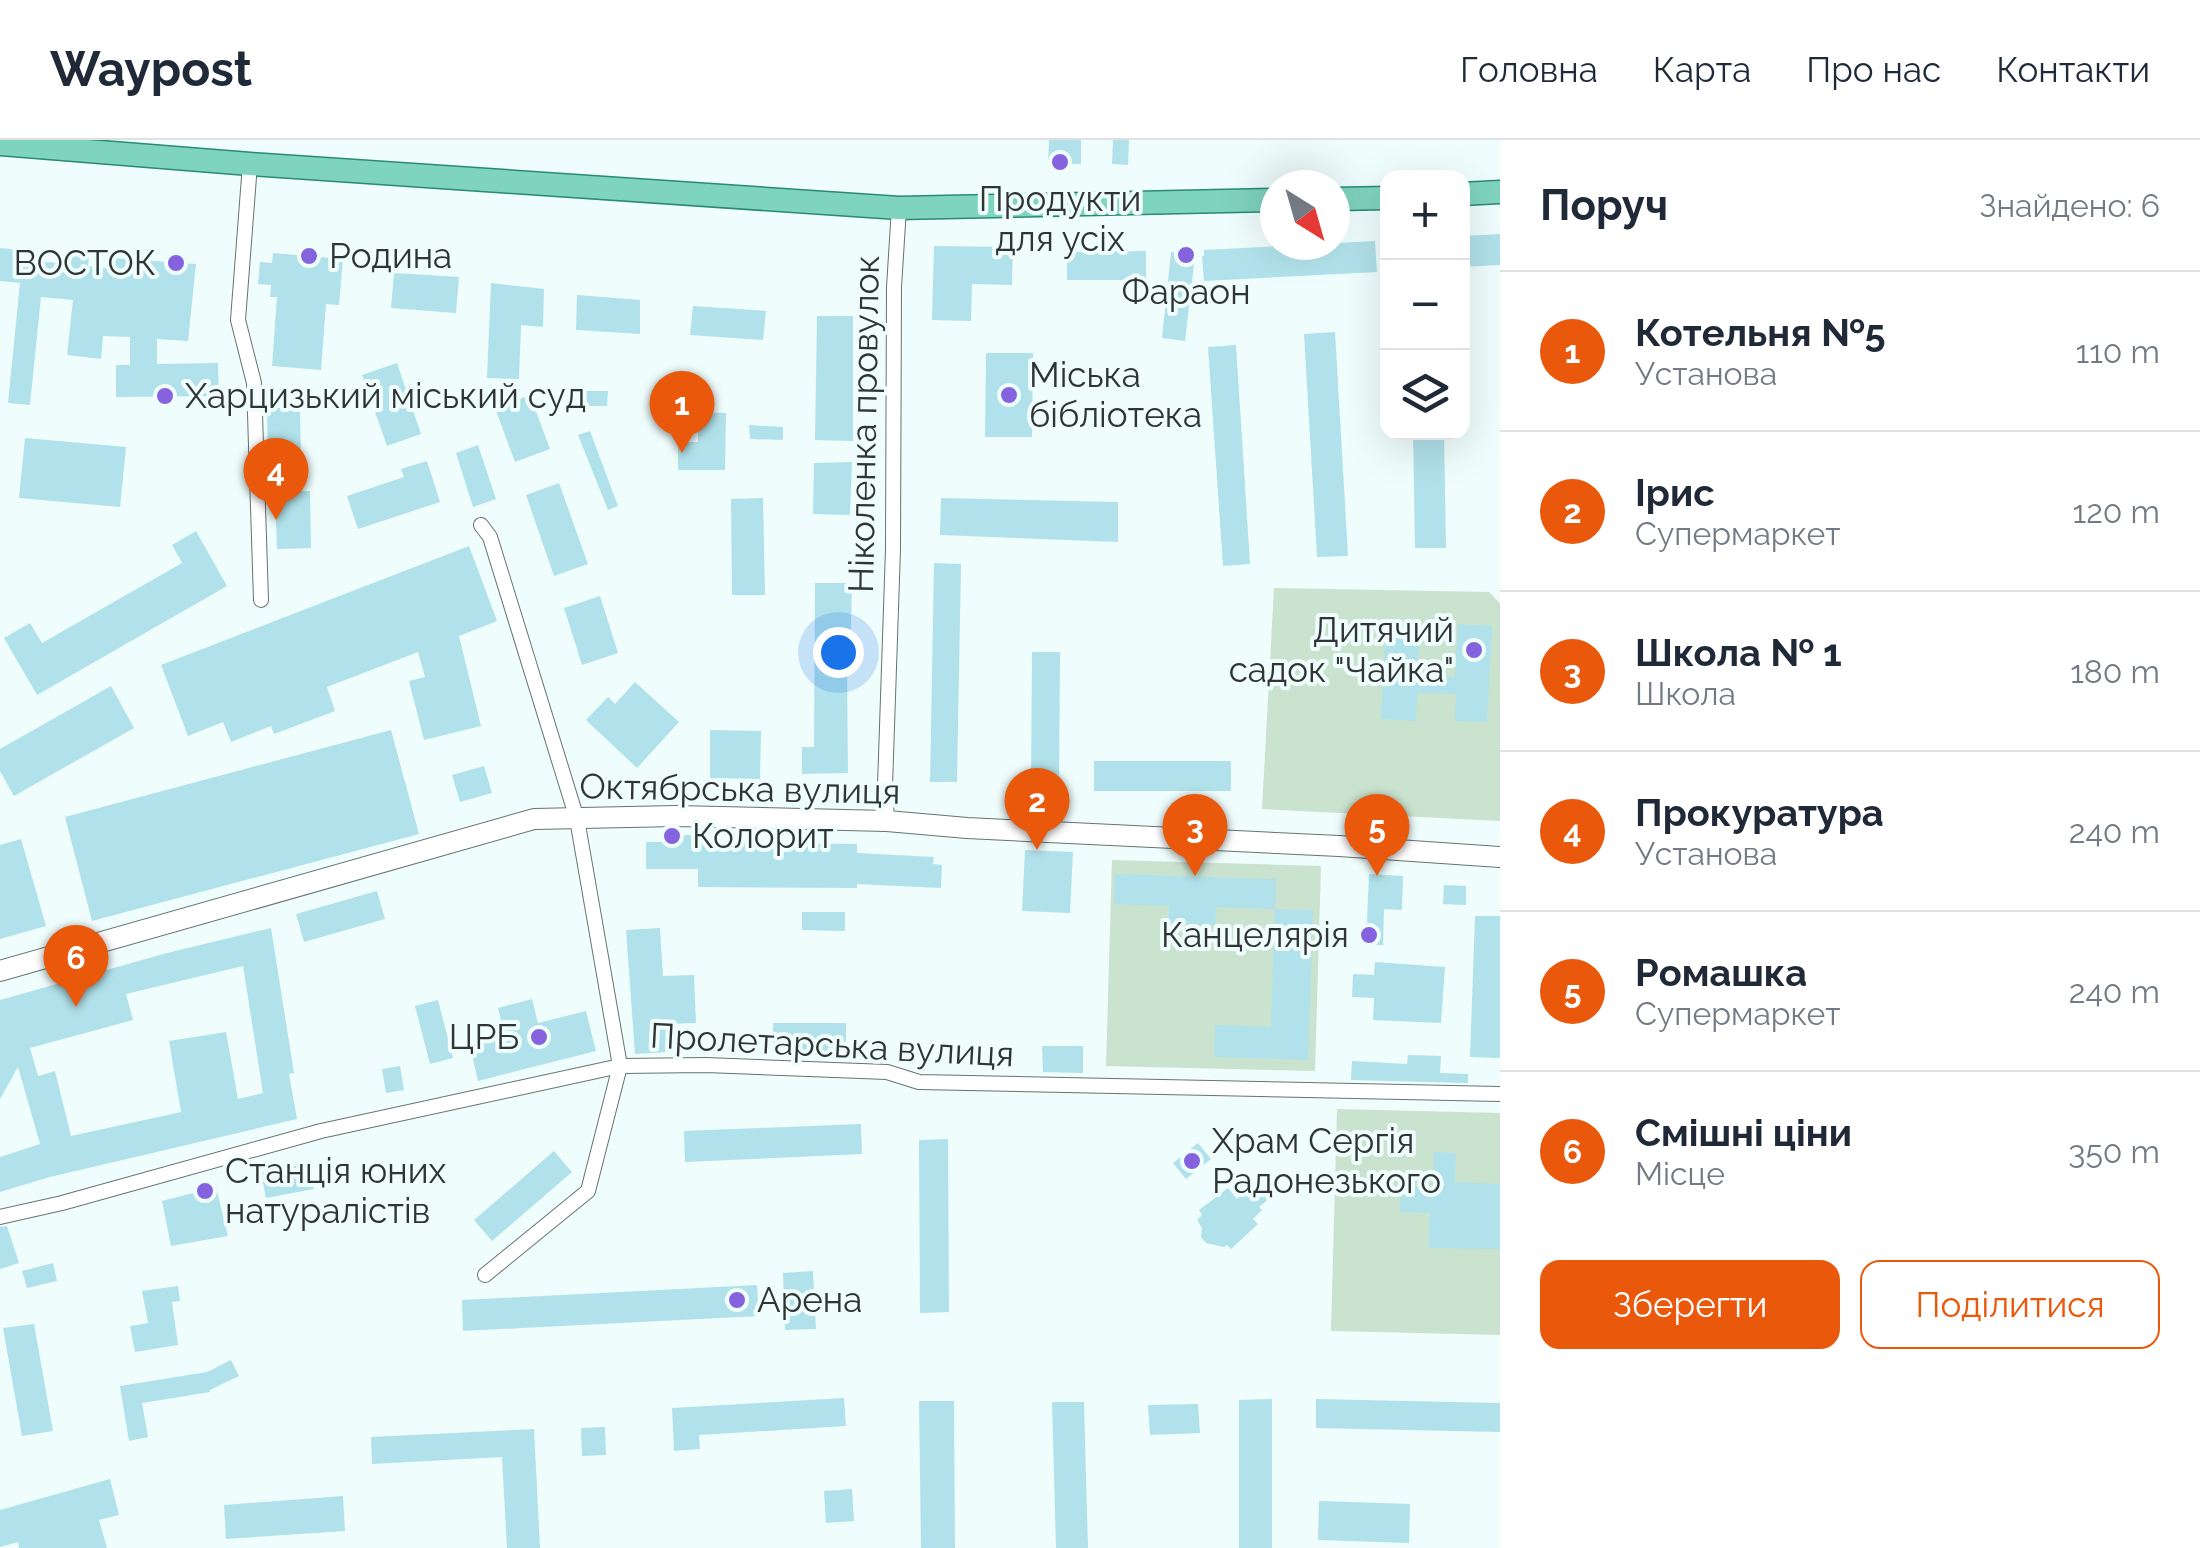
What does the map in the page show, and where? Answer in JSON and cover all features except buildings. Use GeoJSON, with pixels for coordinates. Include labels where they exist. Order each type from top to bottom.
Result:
{"type":"FeatureCollection","features":[{"type":"Feature","properties":{"kind":"main road"},"geometry":{"type":"LineString","coordinates":[[0,144],[899,208],[1260,200]]}},
{"type":"Feature","properties":{"kind":"main road"},"geometry":{"type":"LineString","coordinates":[[1470,194],[1500,192]]}},
{"type":"Feature","properties":{"kind":"main road"},"geometry":{"type":"LineString","coordinates":[[1350,198],[1380,198]]}},
{"type":"Feature","properties":{"kind":"main road","name":"Октябрська вулиця"},"geometry":{"type":"LineString","coordinates":[[0,971],[534,819],[689,816],[887,821],[1500,857]]}},
{"type":"Feature","properties":{"kind":"street"},"geometry":{"type":"LineString","coordinates":[[250,164],[238,320],[254,383],[260,600]]}},
{"type":"Feature","properties":{"kind":"street","name":"Ніколенка провулок"},"geometry":{"type":"LineString","coordinates":[[887,821],[894,286],[899,208]]}},
{"type":"Feature","properties":{"kind":"street"},"geometry":{"type":"LineString","coordinates":[[482,524],[490,537],[576,819],[620,1066],[588,1192],[485,1275]]}},
{"type":"Feature","properties":{"kind":"street","name":"Пролетарська вулиця"},"geometry":{"type":"LineString","coordinates":[[0,1218],[322,1131],[620,1066],[886,1072],[918,1082],[1500,1094]]}},
{"type":"Feature","properties":{"kind":"green space"},"geometry":{"type":"Polygon","coordinates":[[[1274,588],[1489,592],[1500,603],[1500,821],[1262,809],[1274,588]]]}},
{"type":"Feature","properties":{"kind":"green space"},"geometry":{"type":"Polygon","coordinates":[[[1112,860],[1321,866],[1315,1071],[1106,1066],[1112,860]]]}},
{"type":"Feature","properties":{"kind":"green space"},"geometry":{"type":"Polygon","coordinates":[[[1337,1109],[1500,1113],[1500,1335],[1331,1331],[1337,1109]]]}},
{"type":"Feature","properties":{"kind":"place","name":"Продукти для усіх"},"geometry":{"type":"Point","coordinates":[1060,162]}},
{"type":"Feature","properties":{"kind":"place","name":"Фараон"},"geometry":{"type":"Point","coordinates":[1186,255]}},
{"type":"Feature","properties":{"kind":"place","name":"Родина"},"geometry":{"type":"Point","coordinates":[309,256]}},
{"type":"Feature","properties":{"kind":"place","name":"ВОСТОК"},"geometry":{"type":"Point","coordinates":[176,263]}},
{"type":"Feature","properties":{"kind":"place","name":"Міська бібліотека"},"geometry":{"type":"Point","coordinates":[1009,395]}},
{"type":"Feature","properties":{"kind":"place","name":"Харцизький міський суд"},"geometry":{"type":"Point","coordinates":[165,396]}},
{"type":"Feature","properties":{"kind":"place","name":"Котельня №5"},"geometry":{"type":"Point","coordinates":[682,453]}},
{"type":"Feature","properties":{"kind":"place","name":"Прокуратура"},"geometry":{"type":"Point","coordinates":[276,520]}},
{"type":"Feature","properties":{"kind":"place","name":"Дитячий садок \"Чайка\""},"geometry":{"type":"Point","coordinates":[1474,650]}},
{"type":"Feature","properties":{"kind":"place","name":"Колорит"},"geometry":{"type":"Point","coordinates":[672,836]}},
{"type":"Feature","properties":{"kind":"place","name":"Ірис"},"geometry":{"type":"Point","coordinates":[1037,850]}},
{"type":"Feature","properties":{"kind":"place","name":"Школа № 1"},"geometry":{"type":"Point","coordinates":[1195,876]}},
{"type":"Feature","properties":{"kind":"place","name":"Ромашка"},"geometry":{"type":"Point","coordinates":[1377,876]}},
{"type":"Feature","properties":{"kind":"place","name":"Канцелярія"},"geometry":{"type":"Point","coordinates":[1369,935]}},
{"type":"Feature","properties":{"kind":"place","name":"Смішні ціни"},"geometry":{"type":"Point","coordinates":[76,1007]}},
{"type":"Feature","properties":{"kind":"place","name":"ЦРБ"},"geometry":{"type":"Point","coordinates":[539,1037]}},
{"type":"Feature","properties":{"kind":"place","name":"Храм Сергія Радонезького"},"geometry":{"type":"Point","coordinates":[1192,1161]}},
{"type":"Feature","properties":{"kind":"place","name":"Станція юних натуралістів"},"geometry":{"type":"Point","coordinates":[205,1191]}},
{"type":"Feature","properties":{"kind":"place","name":"Арена"},"geometry":{"type":"Point","coordinates":[737,1300]}}]}
